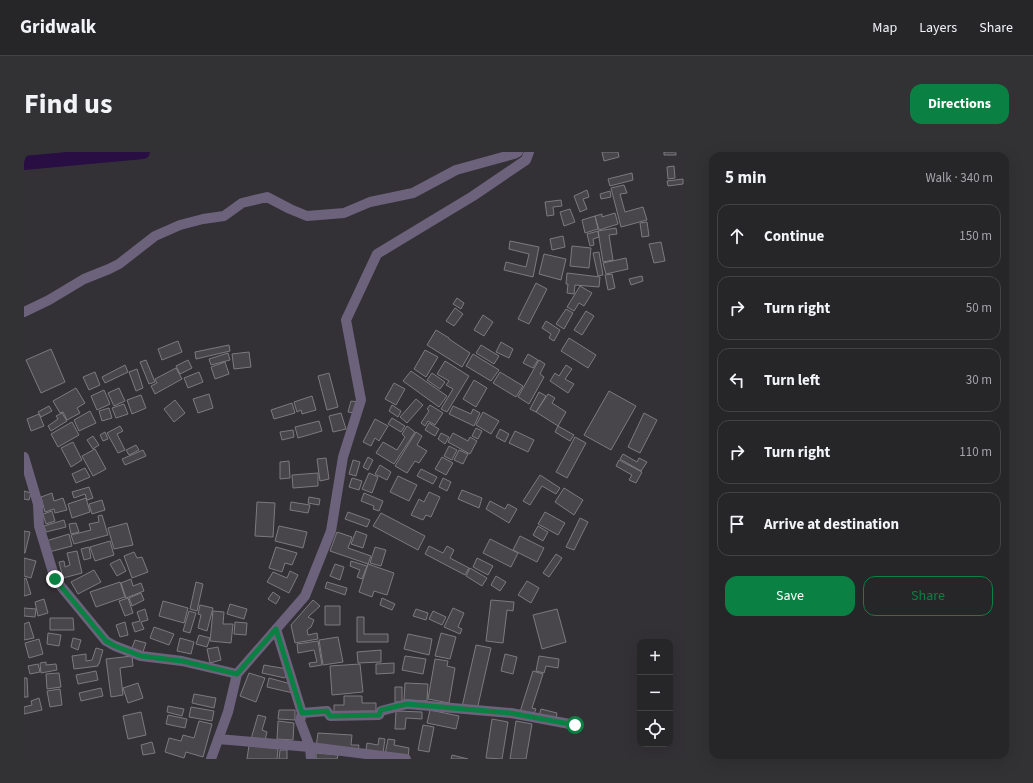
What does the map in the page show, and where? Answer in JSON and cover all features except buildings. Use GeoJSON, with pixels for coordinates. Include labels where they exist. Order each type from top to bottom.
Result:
{"type":"FeatureCollection","features":[{"type":"Feature","properties":{"kind":"street"},"geometry":{"type":"LineString","coordinates":[[24,312],[49,300],[84,279],[119,264],[155,236],[180,225],[203,219],[224,216],[242,203],[267,197],[307,216],[344,213],[370,202],[413,193],[456,170],[518,152]]}},
{"type":"Feature","properties":{"kind":"street"},"geometry":{"type":"LineString","coordinates":[[211,759],[228,712],[237,674],[304,596],[331,531],[343,457],[361,400],[346,320],[377,254],[480,191],[526,160],[529,152]]}},
{"type":"Feature","properties":{"kind":"street"},"geometry":{"type":"LineString","coordinates":[[24,457],[38,504],[39,526],[55,579],[106,641],[141,656],[182,661],[237,674]]}},
{"type":"Feature","properties":{"kind":"street"},"geometry":{"type":"LineString","coordinates":[[276,629],[302,713],[300,721],[310,747],[311,759]]}},
{"type":"Feature","properties":{"kind":"street"},"geometry":{"type":"LineString","coordinates":[[302,713],[327,711],[330,716],[379,715],[381,710],[407,704],[510,713],[575,725]]}},
{"type":"Feature","properties":{"kind":"street"},"geometry":{"type":"LineString","coordinates":[[218,739],[310,747],[406,759]]}},
{"type":"Feature","properties":{"kind":"waterway"},"geometry":{"type":"LineString","coordinates":[[24,163],[143,152]]}},
{"type":"Feature","properties":{"kind":"route"},"geometry":{"type":"LineString","coordinates":[[55,579],[106,641],[141,656],[182,661],[237,674],[276,629],[302,713],[327,711],[330,716],[379,715],[381,710],[407,704],[510,713],[575,725]]}}]}
